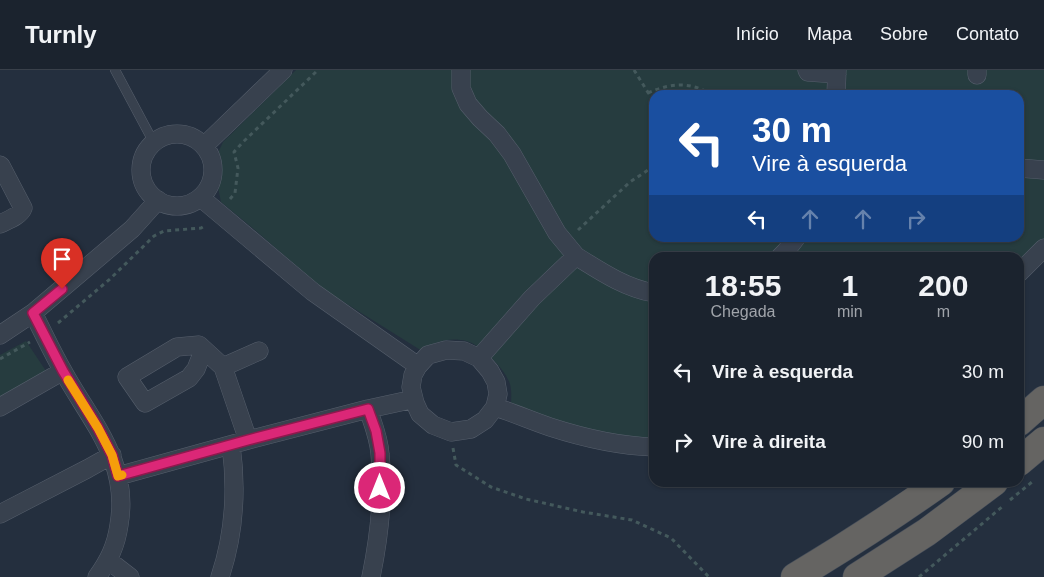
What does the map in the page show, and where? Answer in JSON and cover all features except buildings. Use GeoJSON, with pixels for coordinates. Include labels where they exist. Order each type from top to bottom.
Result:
{"type":"FeatureCollection","features":[{"type":"Feature","properties":{"kind":"highway"},"geometry":{"type":"LineString","coordinates":[[1024,418],[1044,400]]}},
{"type":"Feature","properties":{"kind":"highway"},"geometry":{"type":"LineString","coordinates":[[1028,470],[1044,441]]}},
{"type":"Feature","properties":{"kind":"highway"},"geometry":{"type":"LineString","coordinates":[[795,577],[910,505],[934,487]]}},
{"type":"Feature","properties":{"kind":"highway"},"geometry":{"type":"LineString","coordinates":[[857,577],[927,532],[987,487]]}},
{"type":"Feature","properties":{"kind":"street"},"geometry":{"type":"LineString","coordinates":[[204,146],[282,70]]}},
{"type":"Feature","properties":{"kind":"street"},"geometry":{"type":"LineString","coordinates":[[461,70],[461,88],[468,104],[512,154],[557,233],[570,249],[606,274],[621,282],[649,292]]}},
{"type":"Feature","properties":{"kind":"street"},"geometry":{"type":"LineString","coordinates":[[807,70],[808,72],[837,72],[836,90]]}},
{"type":"Feature","properties":{"kind":"street"},"geometry":{"type":"LineString","coordinates":[[180,134],[193,137],[204,146],[212,158],[214,172],[210,185],[201,198],[190,203],[176,205],[166,204],[151,194],[146,187],[142,173],[145,154],[154,143],[166,135],[180,134]]}},
{"type":"Feature","properties":{"kind":"street"},"geometry":{"type":"LineString","coordinates":[[0,165],[23,208],[19,214],[0,224]]}},
{"type":"Feature","properties":{"kind":"street"},"geometry":{"type":"LineString","coordinates":[[1024,168],[1044,170]]}},
{"type":"Feature","properties":{"kind":"street"},"geometry":{"type":"LineString","coordinates":[[201,198],[313,292],[418,366]]}},
{"type":"Feature","properties":{"kind":"street"},"geometry":{"type":"LineString","coordinates":[[0,335],[33,313],[132,229],[158,200]]}},
{"type":"Feature","properties":{"kind":"street"},"geometry":{"type":"LineString","coordinates":[[785,252],[793,242]]}},
{"type":"Feature","properties":{"kind":"street"},"geometry":{"type":"LineString","coordinates":[[1024,268],[1044,248]]}},
{"type":"Feature","properties":{"kind":"street"},"geometry":{"type":"LineString","coordinates":[[479,358],[532,298],[570,249]]}},
{"type":"Feature","properties":{"kind":"street"},"geometry":{"type":"LineString","coordinates":[[33,313],[63,371],[98,428],[112,455],[118,476],[122,496],[115,546],[97,577]]}},
{"type":"Feature","properties":{"kind":"street"},"geometry":{"type":"LineString","coordinates":[[446,350],[464,351],[479,358],[496,382],[498,394],[495,407],[485,420],[471,429],[451,432],[433,425],[420,414],[411,388],[413,375],[428,355],[446,350]]}},
{"type":"Feature","properties":{"kind":"street"},"geometry":{"type":"LineString","coordinates":[[223,367],[258,351]]}},
{"type":"Feature","properties":{"kind":"street"},"geometry":{"type":"LineString","coordinates":[[207,353],[223,367],[248,440]]}},
{"type":"Feature","properties":{"kind":"street"},"geometry":{"type":"LineString","coordinates":[[0,407],[63,371]]}},
{"type":"Feature","properties":{"kind":"street"},"geometry":{"type":"LineString","coordinates":[[118,476],[248,440],[414,399]]}},
{"type":"Feature","properties":{"kind":"street"},"geometry":{"type":"LineString","coordinates":[[495,407],[584,438],[649,447]]}},
{"type":"Feature","properties":{"kind":"street"},"geometry":{"type":"LineString","coordinates":[[368,409],[376,431],[380,453],[379,532],[371,577]]}},
{"type":"Feature","properties":{"kind":"street"},"geometry":{"type":"LineString","coordinates":[[220,577],[227,548],[234,499],[232,445]]}},
{"type":"Feature","properties":{"kind":"street"},"geometry":{"type":"LineString","coordinates":[[0,514],[87,470],[112,455]]}},
{"type":"Feature","properties":{"kind":"street"},"geometry":{"type":"LineString","coordinates":[[108,560],[130,577]]}},
{"type":"Feature","properties":{"kind":"lane"},"geometry":{"type":"LineString","coordinates":[[114,70],[154,143]]}},
{"type":"Feature","properties":{"kind":"path"},"geometry":{"type":"LineString","coordinates":[[0,359],[31,342],[65,317],[154,236],[164,231],[201,228],[213,222],[235,193],[238,168],[234,152],[318,70]]}},
{"type":"Feature","properties":{"kind":"path"},"geometry":{"type":"LineString","coordinates":[[634,70],[648,93]]}},
{"type":"Feature","properties":{"kind":"path"},"geometry":{"type":"LineString","coordinates":[[654,90],[677,84],[703,90]]}},
{"type":"Feature","properties":{"kind":"path"},"geometry":{"type":"LineString","coordinates":[[570,249],[630,182],[649,169]]}},
{"type":"Feature","properties":{"kind":"path"},"geometry":{"type":"LineString","coordinates":[[451,432],[456,465],[491,487],[526,499],[583,512],[632,520],[670,538],[709,577]]}},
{"type":"Feature","properties":{"kind":"path"},"geometry":{"type":"LineString","coordinates":[[919,577],[1011,487]]}},
{"type":"Feature","properties":{"kind":"green space"},"geometry":{"type":"Polygon","coordinates":[[[296,70],[1044,70],[1044,240],[1024,260],[1024,252],[649,252],[649,442],[619,439],[511,408],[511,387],[506,376],[496,362],[477,346],[464,340],[449,340],[441,341],[422,351],[323,289],[221,202],[215,159],[223,142],[296,70]]]}},
{"type":"Feature","properties":{"kind":"green space"},"geometry":{"type":"Polygon","coordinates":[[[26,341],[48,374],[0,401],[0,355],[26,341]]]}},
{"type":"Feature","properties":{"kind":"slow traffic"},"geometry":{"type":"LineString","coordinates":[[68,380],[98,428],[112,455],[118,476],[122,475]]}},
{"type":"Feature","properties":{"kind":"route"},"geometry":{"type":"LineString","coordinates":[[62,289],[33,313],[63,371],[98,428],[112,455],[118,476],[368,409],[376,431],[380,453],[380,488]]}}]}
